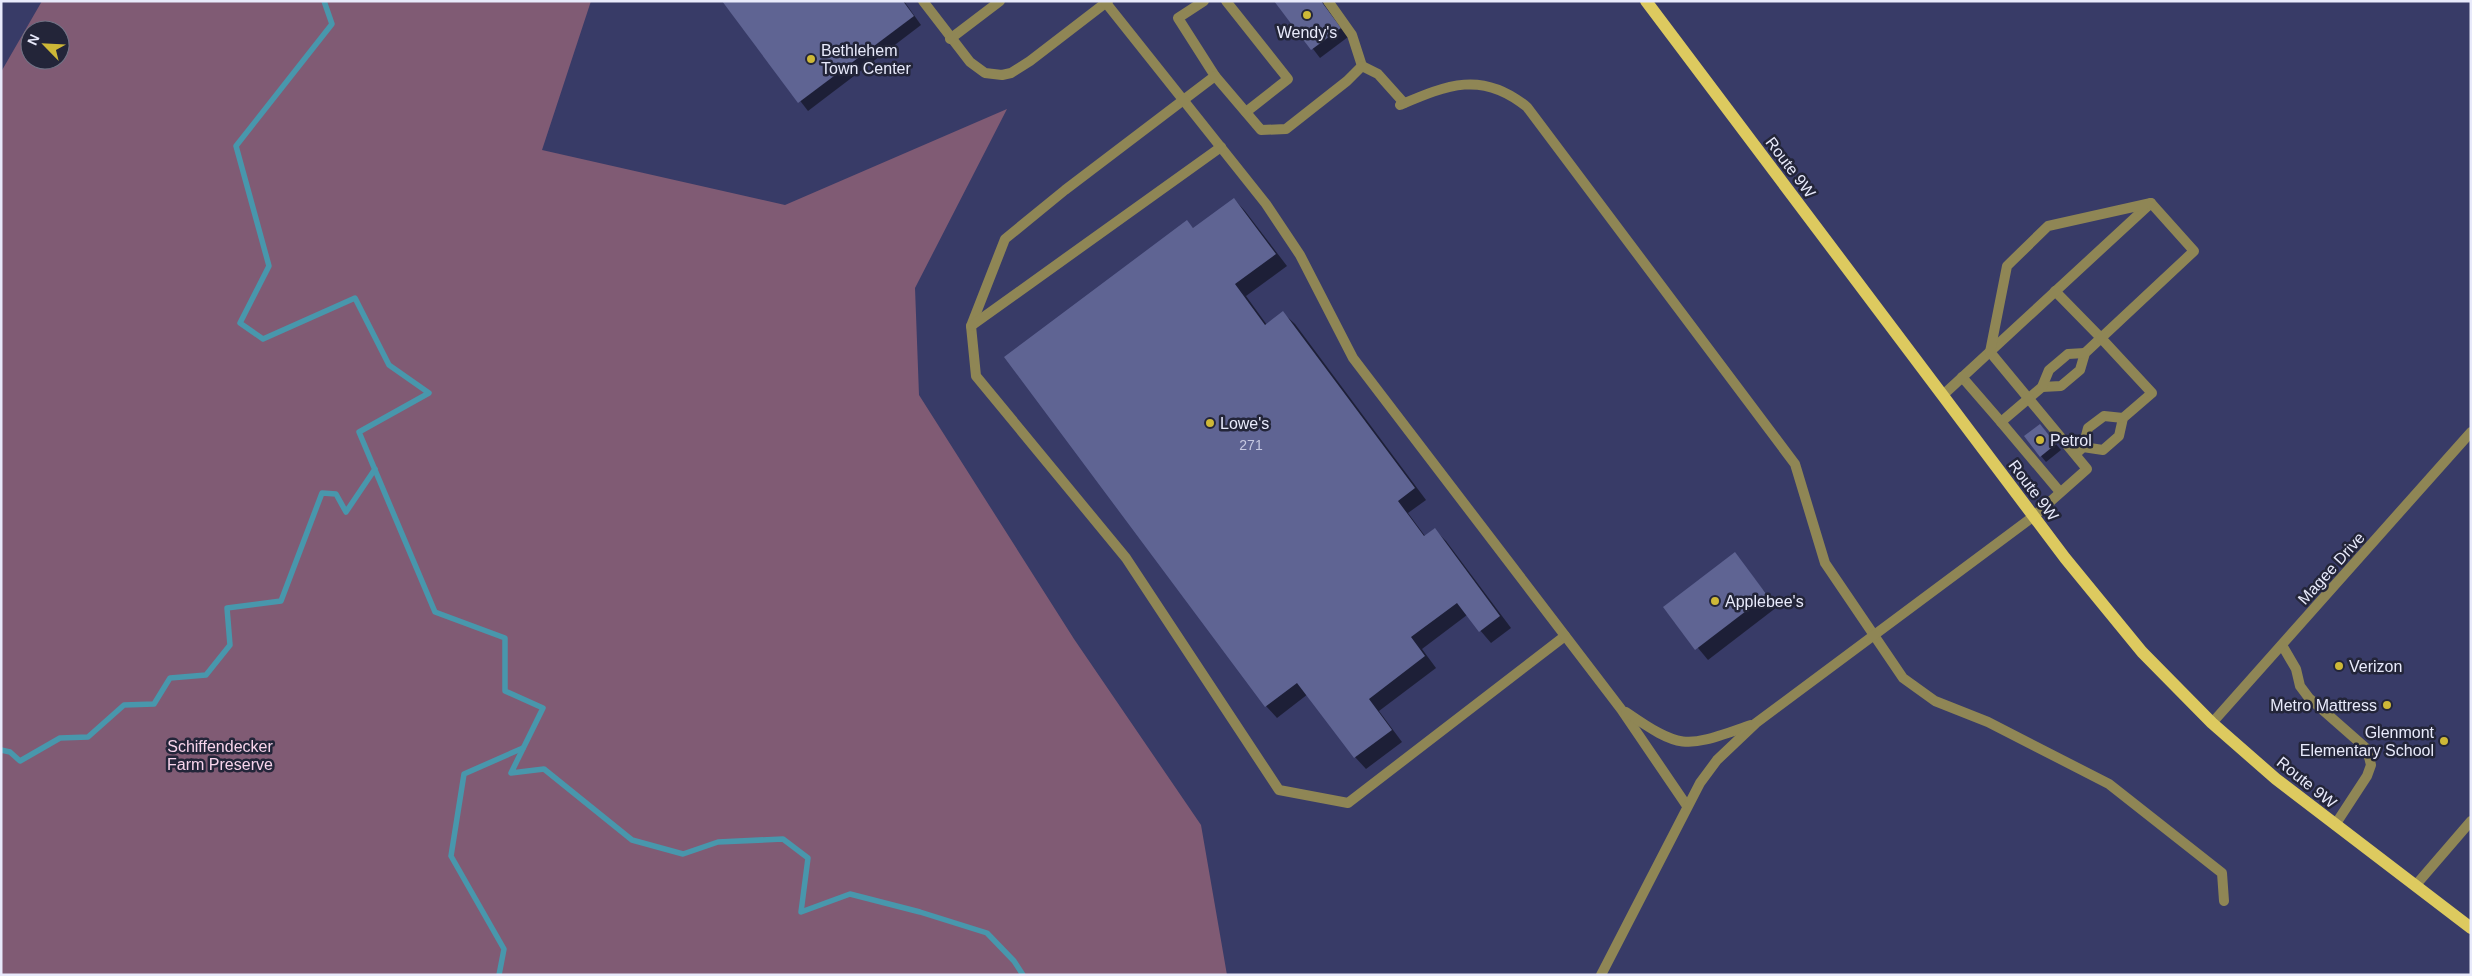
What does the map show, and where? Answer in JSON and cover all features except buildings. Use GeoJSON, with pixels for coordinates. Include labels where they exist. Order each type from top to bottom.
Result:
{"type":"FeatureCollection","features":[{"type":"Feature","properties":{"kind":"main road","name":"Route 9W"},"geometry":{"type":"LineString","coordinates":[[1646,1],[1942,395],[2124,631],[2212,723],[2276,779],[2471,928]]}},
{"type":"Feature","properties":{"kind":"street"},"geometry":{"type":"LineString","coordinates":[[923,1],[950,39],[970,62],[985,73],[1002,75],[1011,73],[1030,62],[1107,2],[1266,204],[1300,254],[1353,358],[1620,709],[1687,806]]}},
{"type":"Feature","properties":{"kind":"street"},"geometry":{"type":"LineString","coordinates":[[950,39],[1000,1]]}},
{"type":"Feature","properties":{"kind":"street"},"geometry":{"type":"LineString","coordinates":[[1204,1],[1178,18],[1215,76],[1261,130],[1286,129],[1347,81],[1362,66],[1362,44],[1336,1]]}},
{"type":"Feature","properties":{"kind":"street"},"geometry":{"type":"LineString","coordinates":[[1226,1],[1288,80],[1246,112]]}},
{"type":"Feature","properties":{"kind":"street"},"geometry":{"type":"LineString","coordinates":[[1328,1],[1352,35],[1362,66],[1378,74],[1402,104],[1447,86],[1469,84],[1490,87],[1513,96],[1527,107],[1795,464],[1825,564],[1903,678],[1930,698],[1988,722],[2109,784],[2222,873],[2224,901]]}},
{"type":"Feature","properties":{"kind":"street"},"geometry":{"type":"LineString","coordinates":[[1215,76],[1005,239],[971,326],[976,376],[1126,558],[1279,790],[1348,803],[1565,636]]}},
{"type":"Feature","properties":{"kind":"street"},"geometry":{"type":"LineString","coordinates":[[971,326],[1221,147]]}},
{"type":"Feature","properties":{"kind":"street"},"geometry":{"type":"LineString","coordinates":[[1942,395],[2151,203]]}},
{"type":"Feature","properties":{"kind":"street"},"geometry":{"type":"LineString","coordinates":[[2042,387],[2060,386],[2080,370],[2085,353],[2194,251],[2151,203]]}},
{"type":"Feature","properties":{"kind":"street"},"geometry":{"type":"LineString","coordinates":[[1990,352],[2007,266],[2048,226],[2151,203]]}},
{"type":"Feature","properties":{"kind":"street"},"geometry":{"type":"LineString","coordinates":[[2056,291],[2152,393],[2122,418],[2119,436],[2103,450],[2079,450]]}},
{"type":"Feature","properties":{"kind":"street"},"geometry":{"type":"LineString","coordinates":[[1601,975],[1687,806],[1700,783],[1717,760],[1756,723],[2034,516],[2088,469],[2079,450],[1990,352]]}},
{"type":"Feature","properties":{"kind":"street"},"geometry":{"type":"LineString","coordinates":[[2001,422],[2042,387],[2049,370],[2068,354],[2085,353]]}},
{"type":"Feature","properties":{"kind":"street"},"geometry":{"type":"LineString","coordinates":[[1962,377],[2060,492]]}},
{"type":"Feature","properties":{"kind":"street"},"geometry":{"type":"LineString","coordinates":[[2079,450],[2088,428],[2104,416],[2122,418]]}},
{"type":"Feature","properties":{"kind":"street","name":"Magee Drive"},"geometry":{"type":"LineString","coordinates":[[2212,723],[2471,432]]}},
{"type":"Feature","properties":{"kind":"street"},"geometry":{"type":"LineString","coordinates":[[2282,645],[2296,669],[2300,686],[2309,698],[2367,749],[2371,765],[2367,776],[2335,825]]}},
{"type":"Feature","properties":{"kind":"street"},"geometry":{"type":"LineString","coordinates":[[1620,709],[1660,735],[1682,743],[1704,741],[1756,723]]}},
{"type":"Feature","properties":{"kind":"street"},"geometry":{"type":"LineString","coordinates":[[2415,886],[2471,821]]}},
{"type":"Feature","properties":{"kind":"green space","name":"Schiffendecker Farm Preserve"},"geometry":{"type":"Polygon","coordinates":[[[42,1],[591,1],[542,150],[785,205],[1007,109],[915,288],[919,395],[1074,639],[1201,825],[1227,975],[1,975],[1,72],[20,39],[20,70],[70,70],[70,20],[31,20],[42,1]]]}},
{"type":"Feature","properties":{"kind":"waterway"},"geometry":{"type":"LineString","coordinates":[[324,1],[332,24],[236,146],[269,266],[240,323],[263,339],[355,298],[389,365],[429,393],[359,432],[435,612],[505,638],[505,691],[543,708],[511,773],[544,769],[632,840],[683,854],[718,842],[783,839],[808,858],[801,912],[850,894],[920,912],[987,933],[1014,961],[1023,975]]}},
{"type":"Feature","properties":{"kind":"waterway"},"geometry":{"type":"LineString","coordinates":[[1,750],[10,752],[20,761],[60,738],[88,737],[124,705],[154,704],[170,678],[206,675],[230,645],[227,608],[281,601],[322,493],[336,494],[346,512],[375,469]]}},
{"type":"Feature","properties":{"kind":"waterway"},"geometry":{"type":"LineString","coordinates":[[499,975],[504,949],[451,856],[464,774],[523,748]]}},
{"type":"Feature","properties":{"kind":"place","name":"Wendy's"},"geometry":{"type":"Point","coordinates":[1307,15]}},
{"type":"Feature","properties":{"kind":"place","name":"Bethlehem Town Center"},"geometry":{"type":"Point","coordinates":[811,59]}},
{"type":"Feature","properties":{"kind":"place","name":"Lowe's"},"geometry":{"type":"Point","coordinates":[1210,423]}},
{"type":"Feature","properties":{"kind":"place","name":"Petrol"},"geometry":{"type":"Point","coordinates":[2040,440]}},
{"type":"Feature","properties":{"kind":"place","name":"Applebee's"},"geometry":{"type":"Point","coordinates":[1715,601]}},
{"type":"Feature","properties":{"kind":"place","name":"Verizon"},"geometry":{"type":"Point","coordinates":[2339,666]}},
{"type":"Feature","properties":{"kind":"place","name":"Metro Mattress"},"geometry":{"type":"Point","coordinates":[2387,705]}},
{"type":"Feature","properties":{"kind":"place","name":"Glenmont Elementary School"},"geometry":{"type":"Point","coordinates":[2444,741]}}]}
